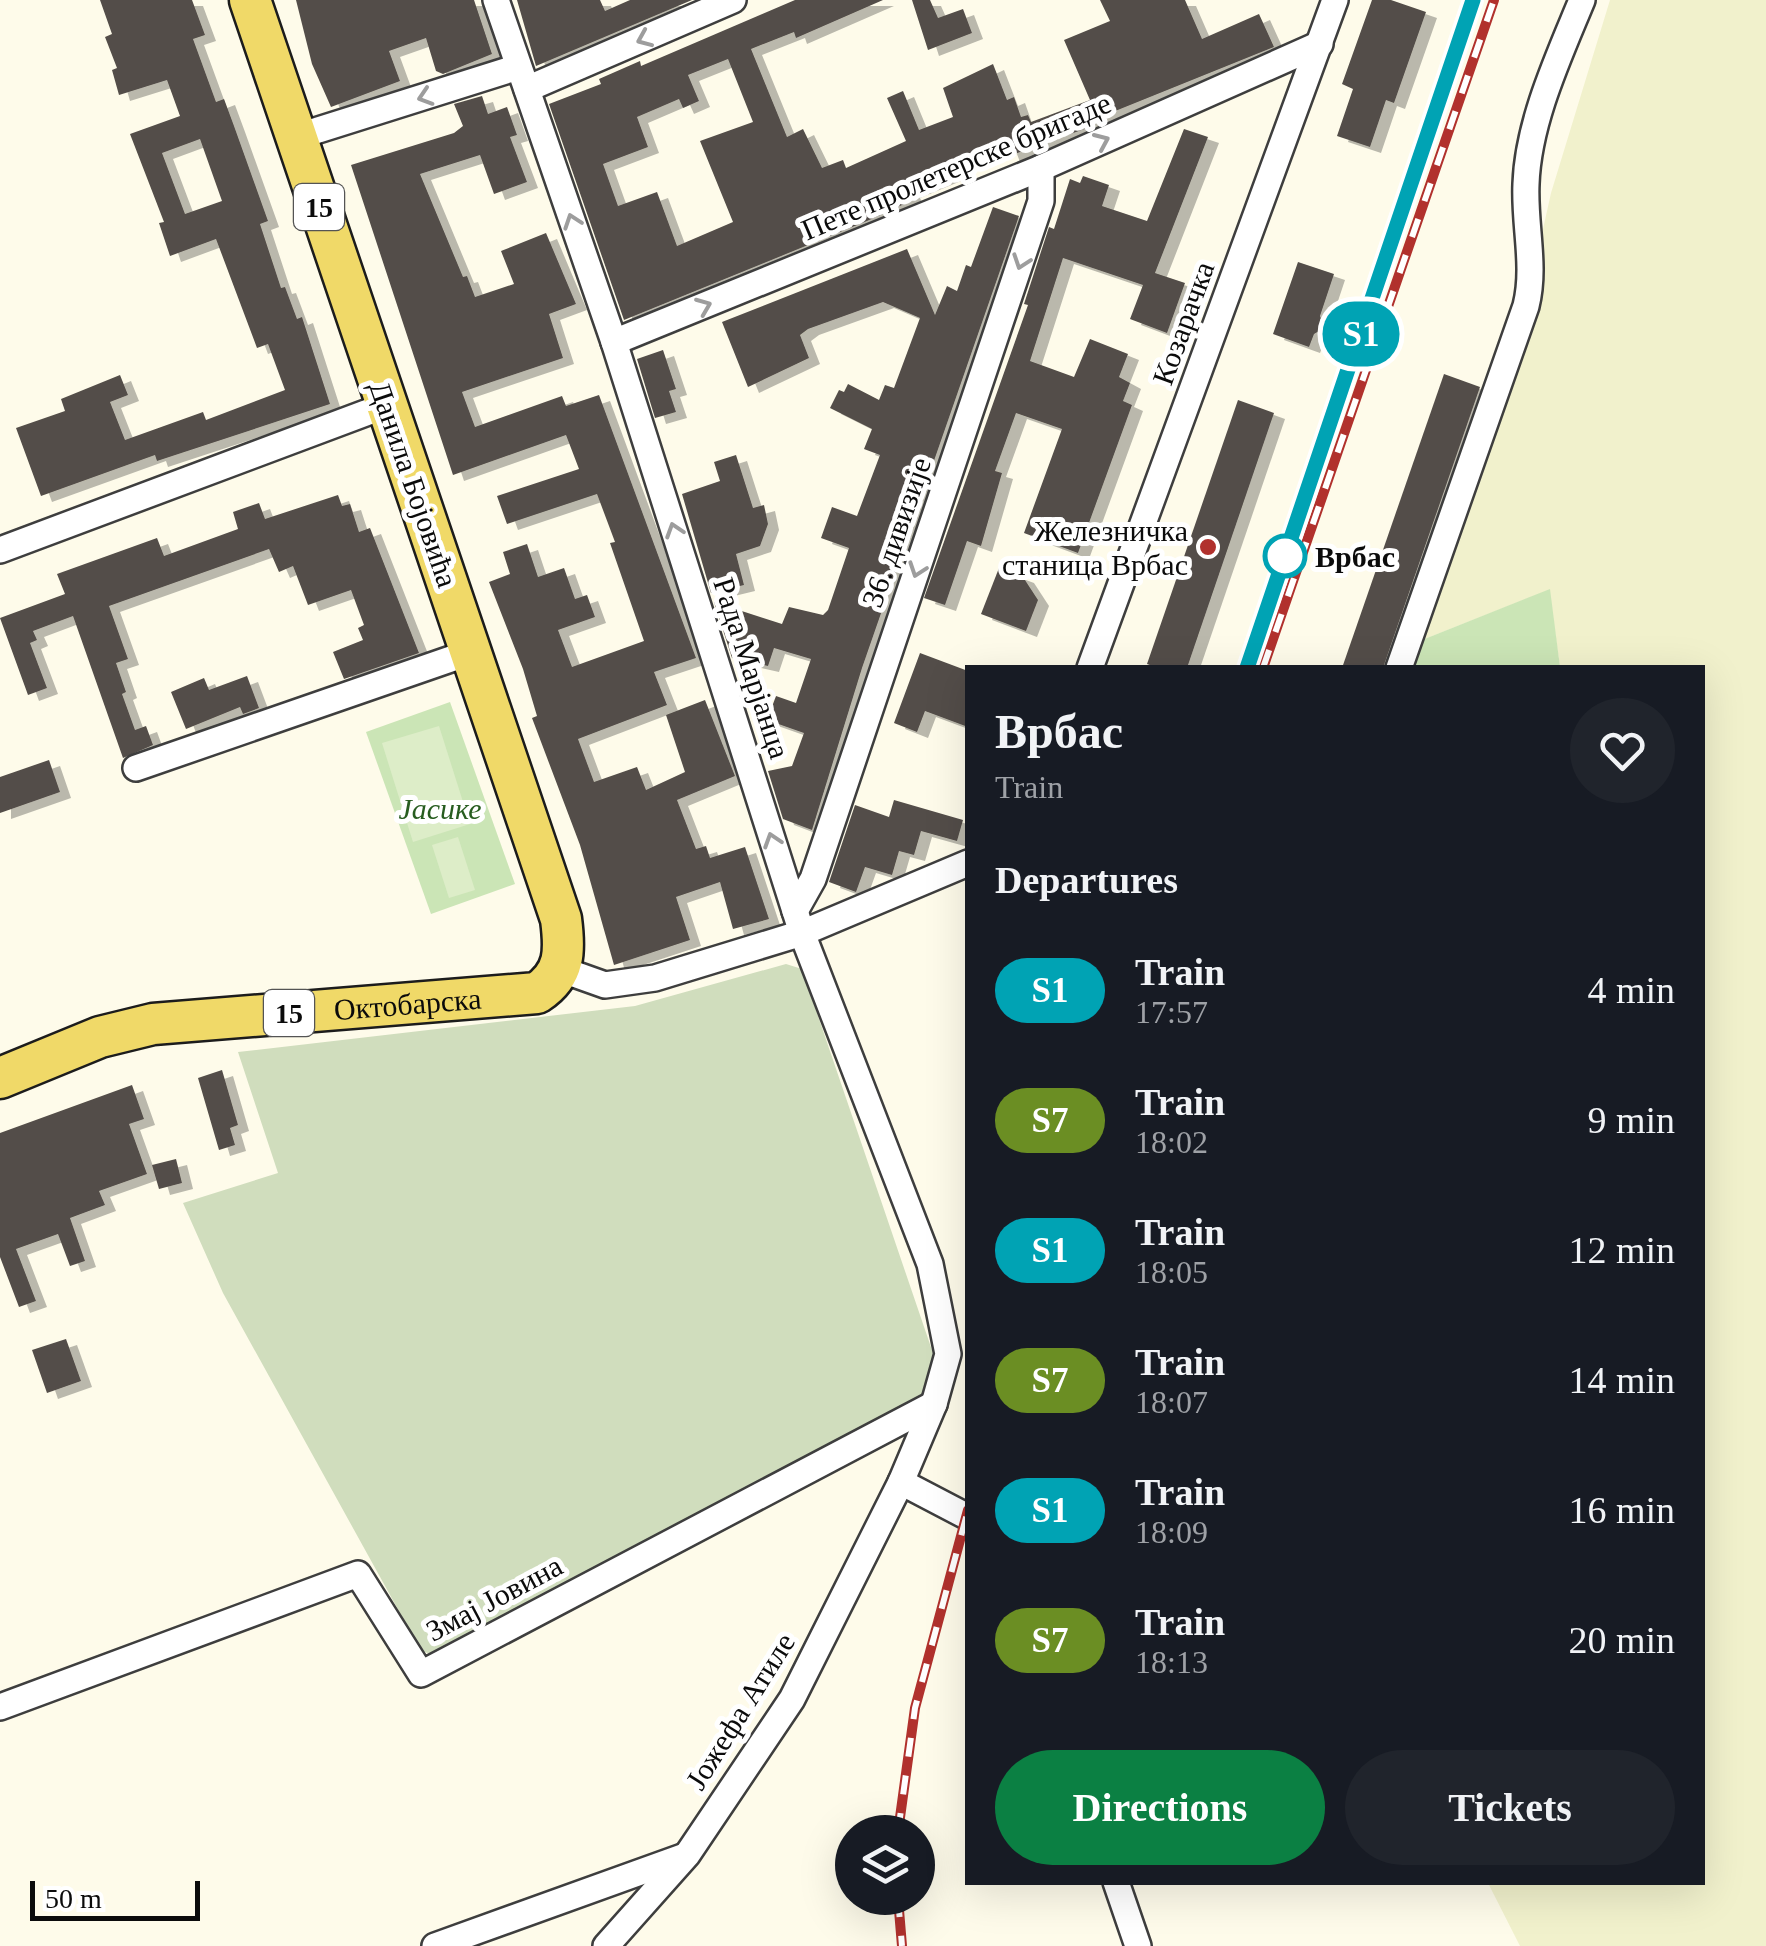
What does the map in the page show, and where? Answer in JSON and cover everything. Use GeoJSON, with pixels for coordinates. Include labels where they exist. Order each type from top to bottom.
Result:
{"type":"FeatureCollection","features":[{"type":"Feature","properties":{"kind":"main road","name":"Данила Бојовића"},"geometry":{"type":"LineString","coordinates":[[250,0],[561,918],[565,954],[560,969]]}},
{"type":"Feature","properties":{"kind":"main road","name":"Октобарска"},"geometry":{"type":"LineString","coordinates":[[0,1078],[100,1037],[153,1024],[518,996],[546,987],[560,969]]}},
{"type":"Feature","properties":{"kind":"street","name":"Рада Марјанца"},"geometry":{"type":"LineString","coordinates":[[496,0],[614,342],[798,922],[930,1264],[948,1354]]}},
{"type":"Feature","properties":{"kind":"street"},"geometry":{"type":"LineString","coordinates":[[296,138],[522,78],[733,0]]}},
{"type":"Feature","properties":{"kind":"street","name":"Козарачка"},"geometry":{"type":"LineString","coordinates":[[1091,665],[1335,0]]}},
{"type":"Feature","properties":{"kind":"street"},"geometry":{"type":"LineString","coordinates":[[1400,665],[1526,306],[1530,288],[1526,190],[1530,152],[1582,0]]}},
{"type":"Feature","properties":{"kind":"street","name":"Пете пролетерске бригаде"},"geometry":{"type":"LineString","coordinates":[[614,342],[1041,168],[1320,44]]}},
{"type":"Feature","properties":{"kind":"street","name":"36. дивизије"},"geometry":{"type":"LineString","coordinates":[[798,922],[1042,201],[1041,168]]}},
{"type":"Feature","properties":{"kind":"street"},"geometry":{"type":"LineString","coordinates":[[0,550],[387,405]]}},
{"type":"Feature","properties":{"kind":"street"},"geometry":{"type":"LineString","coordinates":[[136,768],[471,652]]}},
{"type":"Feature","properties":{"kind":"street"},"geometry":{"type":"LineString","coordinates":[[560,969],[605,985],[624,985],[965,864]]}},
{"type":"Feature","properties":{"kind":"street","name":"Јожефа Атиле"},"geometry":{"type":"LineString","coordinates":[[606,1946],[687,1855],[792,1698],[901,1482],[934,1404],[948,1354]]}},
{"type":"Feature","properties":{"kind":"street","name":"Змај Јовина"},"geometry":{"type":"LineString","coordinates":[[0,1708],[358,1574],[421,1674],[934,1404]]}},
{"type":"Feature","properties":{"kind":"street"},"geometry":{"type":"LineString","coordinates":[[901,1482],[965,1515]]}},
{"type":"Feature","properties":{"kind":"street"},"geometry":{"type":"LineString","coordinates":[[435,1946],[687,1855]]}},
{"type":"Feature","properties":{"kind":"street"},"geometry":{"type":"LineString","coordinates":[[1117,1885],[1138,1946]]}},
{"type":"Feature","properties":{"kind":"green space"},"geometry":{"type":"Polygon","coordinates":[[[1610,0],[1766,0],[1766,1946],[1520,1946],[1489,1885],[1705,1885],[1705,665],[1560,665],[1549,590],[1407,646],[1526,306],[1551,193],[1610,0]]]}},
{"type":"Feature","properties":{"kind":"green space"},"geometry":{"type":"Polygon","coordinates":[[[1550,589],[1560,665],[1399,665],[1407,646],[1550,589]]]}},
{"type":"Feature","properties":{"kind":"green space","name":"Јасике"},"geometry":{"type":"Polygon","coordinates":[[[450,702],[515,884],[431,914],[366,732],[450,702]]]}},
{"type":"Feature","properties":{"kind":"green space"},"geometry":{"type":"Polygon","coordinates":[[[439,726],[470,824],[413,842],[382,743],[439,726]]]}},
{"type":"Feature","properties":{"kind":"green space"},"geometry":{"type":"Polygon","coordinates":[[[458,837],[475,890],[449,898],[432,845],[458,837]]]}},
{"type":"Feature","properties":{"kind":"green space"},"geometry":{"type":"Polygon","coordinates":[[[786,964],[802,969],[935,1359],[920,1403],[438,1656],[421,1651],[223,1293],[183,1203],[278,1173],[238,1052],[635,1006],[786,964]]]}},
{"type":"Feature","properties":{"kind":"building"},"geometry":{"type":"Polygon","coordinates":[[[100,0],[192,0],[205,35],[193,39],[216,102],[224,99],[268,221],[260,224],[281,288],[285,287],[297,319],[302,317],[330,404],[157,461],[155,455],[41,496],[16,428],[65,411],[61,399],[120,375],[128,395],[110,402],[125,440],[203,412],[206,420],[285,390],[268,344],[257,348],[216,239],[170,256],[159,223],[164,222],[130,134],[180,116],[167,80],[119,95],[112,70],[117,68],[105,37],[112,34],[100,0]],[[200,139],[162,153],[185,214],[222,201],[200,139]]]}},
{"type":"Feature","properties":{"kind":"building"},"geometry":{"type":"Polygon","coordinates":[[[296,0],[474,0],[492,54],[443,74],[436,71],[426,38],[389,51],[400,81],[331,107],[312,64],[296,0]]]}},
{"type":"Feature","properties":{"kind":"building"},"geometry":{"type":"Polygon","coordinates":[[[517,0],[600,0],[605,11],[630,0],[692,0],[536,66],[517,0]]]}},
{"type":"Feature","properties":{"kind":"building"},"geometry":{"type":"Polygon","coordinates":[[[795,0],[883,0],[796,38],[794,32],[751,49],[787,137],[803,129],[822,168],[843,160],[846,168],[906,141],[887,98],[903,91],[919,130],[953,117],[943,88],[993,64],[1007,100],[1014,97],[1021,117],[1028,115],[1031,122],[1090,100],[1064,40],[1110,21],[1100,0],[1185,0],[1202,39],[1259,14],[1274,47],[1088,122],[1090,127],[1009,156],[1006,148],[948,170],[950,175],[909,192],[913,200],[624,320],[549,104],[601,84],[599,79],[640,61],[641,66],[795,0]],[[728,59],[688,75],[699,101],[683,108],[679,99],[637,117],[648,147],[603,164],[618,206],[657,192],[677,246],[733,222],[700,141],[753,122],[728,59]]]}},
{"type":"Feature","properties":{"kind":"building"},"geometry":{"type":"Polygon","coordinates":[[[912,0],[930,0],[938,18],[963,9],[972,33],[928,50],[912,0]]]}},
{"type":"Feature","properties":{"kind":"building"},"geometry":{"type":"Polygon","coordinates":[[[1372,0],[1391,0],[1426,12],[1394,103],[1386,100],[1370,147],[1337,136],[1353,89],[1342,84],[1372,0]]]}},
{"type":"Feature","properties":{"kind":"building"},"geometry":{"type":"Polygon","coordinates":[[[482,96],[488,114],[507,107],[517,135],[510,137],[527,182],[494,194],[480,155],[420,174],[463,277],[467,276],[475,297],[514,284],[501,251],[546,233],[576,304],[549,314],[563,358],[462,392],[475,427],[562,396],[566,406],[599,395],[696,658],[654,672],[667,705],[578,739],[594,782],[637,767],[646,790],[685,772],[666,715],[705,700],[735,776],[677,800],[696,849],[706,846],[710,858],[745,847],[769,919],[733,929],[720,882],[676,897],[690,940],[614,965],[580,845],[532,718],[537,716],[523,669],[489,582],[510,574],[503,552],[527,544],[538,577],[564,568],[575,599],[587,595],[595,617],[558,630],[572,667],[644,641],[610,543],[615,542],[597,494],[507,524],[497,496],[579,469],[566,435],[453,475],[351,165],[454,133],[463,126],[454,104],[482,96]]]}},
{"type":"Feature","properties":{"kind":"building"},"geometry":{"type":"Polygon","coordinates":[[[1184,129],[1208,137],[1155,273],[1185,283],[1167,333],[1130,319],[1143,285],[1063,258],[1030,361],[1074,377],[1090,339],[1128,354],[1119,377],[1130,383],[1123,401],[1132,405],[1078,553],[1024,533],[1062,429],[1016,413],[995,471],[1002,473],[981,546],[967,541],[945,605],[924,598],[1028,305],[1024,304],[1049,227],[1054,229],[1070,179],[1080,183],[1083,176],[1109,185],[1102,206],[1147,221],[1184,129]]]}},
{"type":"Feature","properties":{"kind":"building"},"geometry":{"type":"Polygon","coordinates":[[[993,207],[1019,216],[862,668],[812,830],[783,819],[768,771],[792,766],[804,733],[767,720],[776,696],[796,703],[811,659],[774,648],[768,666],[732,658],[714,602],[782,624],[789,607],[823,615],[828,610],[849,548],[821,538],[832,507],[857,516],[880,455],[864,449],[872,429],[830,408],[839,390],[844,392],[848,384],[879,400],[885,385],[894,388],[920,318],[883,302],[808,329],[800,335],[809,358],[748,387],[722,322],[907,249],[935,315],[947,286],[957,291],[966,265],[971,267],[993,207]]]}},
{"type":"Feature","properties":{"kind":"building"},"geometry":{"type":"Polygon","coordinates":[[[1298,262],[1334,274],[1320,316],[1324,328],[1314,334],[1309,347],[1273,334],[1298,262]]]}},
{"type":"Feature","properties":{"kind":"building"},"geometry":{"type":"Polygon","coordinates":[[[663,350],[676,389],[669,391],[676,412],[655,418],[637,359],[663,350]]]}},
{"type":"Feature","properties":{"kind":"building"},"geometry":{"type":"Polygon","coordinates":[[[1444,374],[1480,387],[1384,665],[1343,665],[1444,374]]]}},
{"type":"Feature","properties":{"kind":"building","name":"Железничка станица Врбас"},"geometry":{"type":"Polygon","coordinates":[[[1238,400],[1274,413],[1188,665],[1147,664],[1238,400]]]}},
{"type":"Feature","properties":{"kind":"building"},"geometry":{"type":"Polygon","coordinates":[[[736,455],[753,508],[764,505],[768,524],[760,546],[736,554],[744,585],[711,593],[682,494],[720,481],[714,462],[736,455]]]}},
{"type":"Feature","properties":{"kind":"building"},"geometry":{"type":"Polygon","coordinates":[[[338,495],[342,506],[350,504],[359,532],[370,528],[419,653],[344,679],[333,652],[363,640],[358,628],[364,625],[351,590],[308,605],[293,566],[279,572],[269,549],[109,606],[128,659],[116,663],[126,692],[122,694],[135,730],[146,726],[153,745],[123,758],[73,616],[33,631],[37,640],[30,643],[47,688],[28,695],[0,618],[65,594],[57,574],[157,538],[164,556],[238,529],[233,512],[259,503],[265,519],[338,495]]]}},
{"type":"Feature","properties":{"kind":"building"},"geometry":{"type":"Polygon","coordinates":[[[999,568],[1023,577],[1038,600],[1026,631],[981,614],[999,568]]]}},
{"type":"Feature","properties":{"kind":"building"},"geometry":{"type":"Polygon","coordinates":[[[920,653],[965,670],[965,726],[925,711],[917,732],[894,723],[920,653]]]}},
{"type":"Feature","properties":{"kind":"building"},"geometry":{"type":"Polygon","coordinates":[[[247,676],[259,708],[243,714],[240,707],[186,729],[171,692],[204,678],[209,690],[247,676]]]}},
{"type":"Feature","properties":{"kind":"building"},"geometry":{"type":"Polygon","coordinates":[[[49,760],[60,792],[0,813],[0,777],[49,760]]]}},
{"type":"Feature","properties":{"kind":"building"},"geometry":{"type":"Polygon","coordinates":[[[894,800],[963,820],[957,841],[921,831],[914,855],[899,851],[892,875],[865,867],[856,892],[829,882],[855,805],[889,817],[894,800]]]}},
{"type":"Feature","properties":{"kind":"building"},"geometry":{"type":"Polygon","coordinates":[[[222,1070],[238,1125],[230,1128],[235,1145],[219,1150],[198,1078],[222,1070]]]}},
{"type":"Feature","properties":{"kind":"building"},"geometry":{"type":"Polygon","coordinates":[[[132,1085],[144,1119],[129,1124],[147,1174],[99,1191],[105,1205],[70,1218],[85,1261],[70,1266],[58,1234],[16,1249],[36,1301],[19,1307],[0,1257],[0,1133],[132,1085]]]}},
{"type":"Feature","properties":{"kind":"building"},"geometry":{"type":"Polygon","coordinates":[[[176,1159],[182,1183],[159,1189],[152,1165],[176,1159]]]}},
{"type":"Feature","properties":{"kind":"building"},"geometry":{"type":"Polygon","coordinates":[[[66,1339],[81,1381],[47,1393],[32,1350],[66,1339]]]}},
{"type":"Feature","properties":{"kind":"railway"},"geometry":{"type":"LineString","coordinates":[[1248,665],[1473,0]]}},
{"type":"Feature","properties":{"kind":"railway"},"geometry":{"type":"LineString","coordinates":[[1264,665],[1494,0]]}},
{"type":"Feature","properties":{"kind":"railway"},"geometry":{"type":"LineString","coordinates":[[900,1815],[915,1708],[965,1521]]}},
{"type":"Feature","properties":{"kind":"railway"},"geometry":{"type":"LineString","coordinates":[[899,1915],[902,1946]]}},
{"type":"Feature","properties":{"kind":"train","name":"S1"},"geometry":{"type":"LineString","coordinates":[[1248,665],[1473,0]]}},
{"type":"Feature","properties":{"kind":"place","name":"Железничка станица Врбас"},"geometry":{"type":"Point","coordinates":[1208,547]}},
{"type":"Feature","properties":{"kind":"place","name":"Врбас"},"geometry":{"type":"Point","coordinates":[1285,556]}}]}
